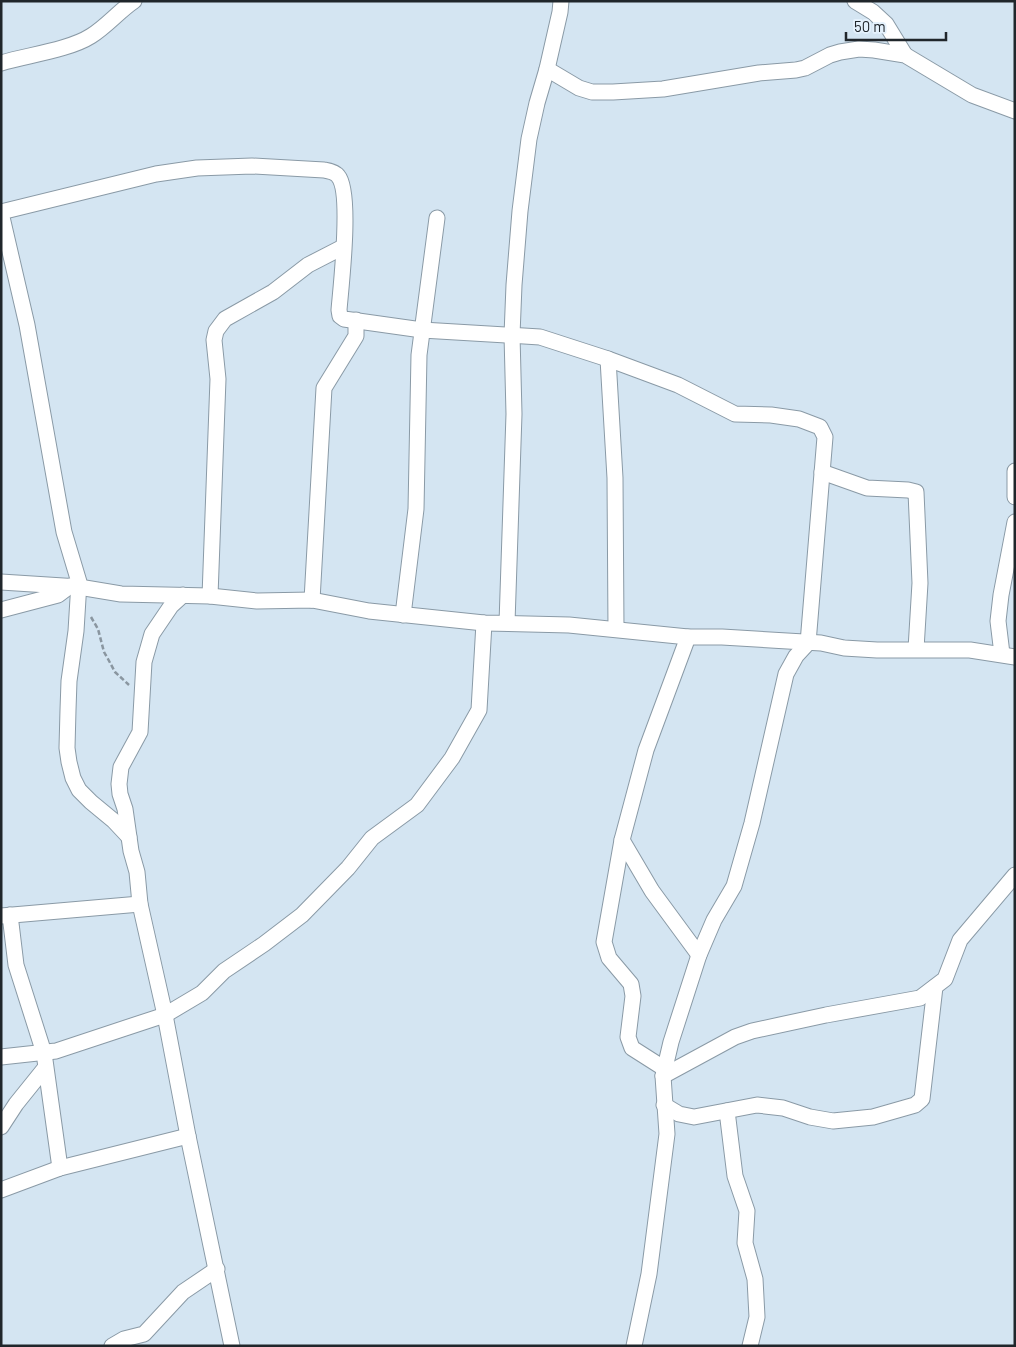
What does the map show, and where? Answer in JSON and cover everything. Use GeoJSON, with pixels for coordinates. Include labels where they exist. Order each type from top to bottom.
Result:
{"type":"FeatureCollection","features":[{"type":"Feature","properties":{"kind":"street"},"geometry":{"type":"LineString","coordinates":[[1,63],[76,43],[93,35],[134,1]]}},
{"type":"Feature","properties":{"kind":"street"},"geometry":{"type":"LineString","coordinates":[[507,623],[514,414],[512,335],[520,211],[529,139],[560,12],[561,1]]}},
{"type":"Feature","properties":{"kind":"street"},"geometry":{"type":"LineString","coordinates":[[855,1],[873,12],[886,24],[905,55]]}},
{"type":"Feature","properties":{"kind":"street"},"geometry":{"type":"LineString","coordinates":[[547,68],[580,88],[592,92],[613,92],[663,89],[759,73],[796,70],[805,68],[830,55],[848,50],[874,50],[905,55],[972,94],[1015,111]]}},
{"type":"Feature","properties":{"kind":"street"},"geometry":{"type":"LineString","coordinates":[[129,837],[79,790],[73,778],[69,762],[67,748],[68,710],[76,590],[27,325],[1,213],[142,177],[197,168],[252,166],[324,170],[338,176],[344,197],[344,247],[340,316],[422,330],[540,337],[608,359],[678,385],[735,414],[772,414],[799,419],[820,427],[825,437],[808,643],[796,656],[786,674],[755,814],[734,886],[714,920],[699,955],[671,1042],[664,1073],[664,1105],[668,1134],[649,1274],[634,1346]]}},
{"type":"Feature","properties":{"kind":"street"},"geometry":{"type":"LineString","coordinates":[[403,614],[416,510],[419,355],[436,218]]}},
{"type":"Feature","properties":{"kind":"street"},"geometry":{"type":"LineString","coordinates":[[210,596],[218,379],[214,340],[216,331],[225,319],[273,292],[308,265],[344,247]]}},
{"type":"Feature","properties":{"kind":"street"},"geometry":{"type":"LineString","coordinates":[[312,600],[324,388],[356,336],[356,320]]}},
{"type":"Feature","properties":{"kind":"street"},"geometry":{"type":"LineString","coordinates":[[608,359],[615,478],[616,630]]}},
{"type":"Feature","properties":{"kind":"street"},"geometry":{"type":"LineString","coordinates":[[1015,471],[1015,497]]}},
{"type":"Feature","properties":{"kind":"street"},"geometry":{"type":"LineString","coordinates":[[822,472],[867,488],[916,492],[920,583],[916,649]]}},
{"type":"Feature","properties":{"kind":"street"},"geometry":{"type":"LineString","coordinates":[[1,582],[121,594],[210,596],[257,601],[312,600],[369,611],[484,623],[569,625],[688,637],[722,637],[877,650],[970,650],[1008,655],[998,621],[1015,522]]}},
{"type":"Feature","properties":{"kind":"street"},"geometry":{"type":"LineString","coordinates":[[1,610],[76,590]]}},
{"type":"Feature","properties":{"kind":"street"},"geometry":{"type":"LineString","coordinates":[[183,595],[171,606],[152,634],[144,662],[140,698],[140,732],[121,767],[119,776],[120,794],[125,809],[131,851],[137,872],[140,904],[165,1015],[232,1346]]}},
{"type":"Feature","properties":{"kind":"street"},"geometry":{"type":"LineString","coordinates":[[1,1127],[45,1061],[56,1051],[165,1015],[202,993],[224,971],[302,915],[348,868],[372,838],[417,805],[452,758],[478,710],[484,623]]}},
{"type":"Feature","properties":{"kind":"street"},"geometry":{"type":"LineString","coordinates":[[664,1073],[632,1048],[628,1037],[633,996],[631,984],[609,958],[604,942],[622,840],[646,750],[688,637]]}},
{"type":"Feature","properties":{"kind":"street"},"geometry":{"type":"LineString","coordinates":[[622,840],[652,891],[699,955]]}},
{"type":"Feature","properties":{"kind":"street"},"geometry":{"type":"LineString","coordinates":[[664,1073],[735,1037],[826,1015],[920,998],[945,979],[960,940],[1015,876]]}},
{"type":"Feature","properties":{"kind":"street"},"geometry":{"type":"LineString","coordinates":[[60,1168],[45,1061],[16,965],[6,916],[140,904]]}},
{"type":"Feature","properties":{"kind":"street"},"geometry":{"type":"LineString","coordinates":[[664,1105],[679,1114],[694,1117],[758,1105],[783,1108],[833,1122],[873,1117],[920,1102],[922,1099],[935,987]]}},
{"type":"Feature","properties":{"kind":"street"},"geometry":{"type":"LineString","coordinates":[[1,1057],[45,1061]]}},
{"type":"Feature","properties":{"kind":"street"},"geometry":{"type":"LineString","coordinates":[[727,1111],[735,1176],[746,1211],[745,1244],[755,1279],[757,1317],[750,1346]]}},
{"type":"Feature","properties":{"kind":"street"},"geometry":{"type":"LineString","coordinates":[[1,1190],[60,1168],[188,1136]]}},
{"type":"Feature","properties":{"kind":"street"},"geometry":{"type":"LineString","coordinates":[[112,1346],[124,1339],[144,1334],[183,1292],[217,1270]]}},
{"type":"Feature","properties":{"kind":"path"},"geometry":{"type":"LineString","coordinates":[[76,590],[98,629],[104,652],[115,672],[140,698]]}}]}
